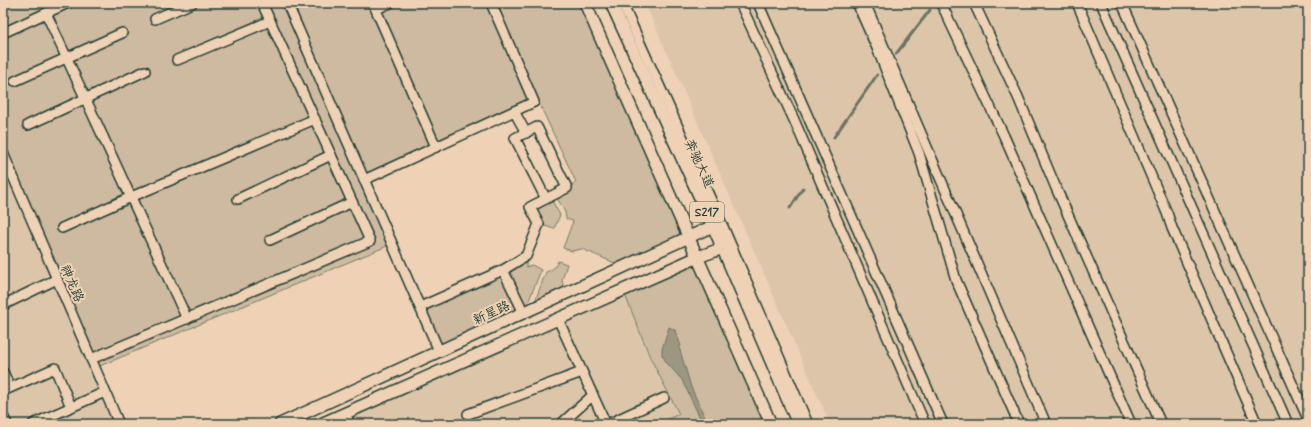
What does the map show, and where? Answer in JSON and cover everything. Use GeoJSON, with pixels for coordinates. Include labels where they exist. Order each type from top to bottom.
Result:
{"type":"FeatureCollection","features":[{"type":"Feature","properties":{"kind":"main road","name":"S217"},"geometry":{"type":"LineString","coordinates":[[585,3],[690,237],[771,424]]}},
{"type":"Feature","properties":{"kind":"main road","name":"奔驰大道"},"geometry":{"type":"LineString","coordinates":[[611,3],[722,248],[732,258],[798,424]]}},
{"type":"Feature","properties":{"kind":"main road","name":"新星路"},"geometry":{"type":"LineString","coordinates":[[280,424],[713,226]]}},
{"type":"Feature","properties":{"kind":"main road"},"geometry":{"type":"LineString","coordinates":[[321,424],[698,257],[722,248]]}},
{"type":"Feature","properties":{"kind":"street"},"geometry":{"type":"LineString","coordinates":[[3,33],[68,3]]}},
{"type":"Feature","properties":{"kind":"street"},"geometry":{"type":"LineString","coordinates":[[156,19],[192,3]]}},
{"type":"Feature","properties":{"kind":"street"},"geometry":{"type":"LineString","coordinates":[[91,359],[370,241],[262,3]]}},
{"type":"Feature","properties":{"kind":"street"},"geometry":{"type":"LineString","coordinates":[[287,3],[439,351]]}},
{"type":"Feature","properties":{"kind":"street"},"geometry":{"type":"LineString","coordinates":[[390,3],[374,6],[436,147]]}},
{"type":"Feature","properties":{"kind":"street"},"geometry":{"type":"LineString","coordinates":[[364,180],[534,102],[491,3]]}},
{"type":"Feature","properties":{"kind":"street"},"geometry":{"type":"LineString","coordinates":[[622,3],[732,258],[808,424]]}},
{"type":"Feature","properties":{"kind":"street"},"geometry":{"type":"LineString","coordinates":[[740,3],[795,122],[925,424]]}},
{"type":"Feature","properties":{"kind":"street"},"geometry":{"type":"LineString","coordinates":[[758,3],[943,424]]}},
{"type":"Feature","properties":{"kind":"street"},"geometry":{"type":"LineString","coordinates":[[856,3],[919,154],[956,280],[1019,424]]}},
{"type":"Feature","properties":{"kind":"street"},"geometry":{"type":"LineString","coordinates":[[865,3],[1046,424]]}},
{"type":"Feature","properties":{"kind":"street"},"geometry":{"type":"LineString","coordinates":[[942,3],[1004,136],[1131,424]]}},
{"type":"Feature","properties":{"kind":"street"},"geometry":{"type":"LineString","coordinates":[[974,3],[1018,98],[1056,188],[1161,424]]}},
{"type":"Feature","properties":{"kind":"street"},"geometry":{"type":"LineString","coordinates":[[1077,3],[1257,424]]}},
{"type":"Feature","properties":{"kind":"street"},"geometry":{"type":"LineString","coordinates":[[1101,3],[1288,424]]}},
{"type":"Feature","properties":{"kind":"street"},"geometry":{"type":"LineString","coordinates":[[1122,3],[1308,419]]}},
{"type":"Feature","properties":{"kind":"street"},"geometry":{"type":"LineString","coordinates":[[46,13],[187,318]]}},
{"type":"Feature","properties":{"kind":"street"},"geometry":{"type":"LineString","coordinates":[[177,60],[270,21]]}},
{"type":"Feature","properties":{"kind":"street"},"geometry":{"type":"LineString","coordinates":[[15,81],[122,33]]}},
{"type":"Feature","properties":{"kind":"street"},"geometry":{"type":"LineString","coordinates":[[28,124],[145,71]]}},
{"type":"Feature","properties":{"kind":"street"},"geometry":{"type":"LineString","coordinates":[[514,111],[526,133]]}},
{"type":"Feature","properties":{"kind":"street"},"geometry":{"type":"LineString","coordinates":[[62,228],[315,119]]}},
{"type":"Feature","properties":{"kind":"street"},"geometry":{"type":"LineString","coordinates":[[420,307],[503,270],[526,256],[539,224],[530,207],[546,199],[567,188],[537,127],[515,138],[546,199]]}},
{"type":"Feature","properties":{"kind":"street","name":"神龙路"},"geometry":{"type":"LineString","coordinates":[[3,153],[7,175],[57,279],[119,424]]}},
{"type":"Feature","properties":{"kind":"street"},"geometry":{"type":"LineString","coordinates":[[238,199],[331,155]]}},
{"type":"Feature","properties":{"kind":"street"},"geometry":{"type":"LineString","coordinates":[[270,240],[352,202]]}},
{"type":"Feature","properties":{"kind":"street"},"geometry":{"type":"LineString","coordinates":[[503,270],[524,313]]}},
{"type":"Feature","properties":{"kind":"street"},"geometry":{"type":"LineString","coordinates":[[3,305],[57,279]]}},
{"type":"Feature","properties":{"kind":"street"},"geometry":{"type":"LineString","coordinates":[[558,319],[607,424],[664,398]]}},
{"type":"Feature","properties":{"kind":"street"},"geometry":{"type":"LineString","coordinates":[[3,391],[55,368],[71,407]]}},
{"type":"Feature","properties":{"kind":"street"},"geometry":{"type":"LineString","coordinates":[[468,414],[582,372]]}},
{"type":"Feature","properties":{"kind":"street"},"geometry":{"type":"LineString","coordinates":[[33,424],[105,392]]}},
{"type":"Feature","properties":{"kind":"street"},"geometry":{"type":"LineString","coordinates":[[561,424],[593,395]]}},
{"type":"Feature","properties":{"kind":"street"},"geometry":{"type":"LineString","coordinates":[[345,413],[350,424]]}},
{"type":"Feature","properties":{"kind":"street"},"geometry":{"type":"LineString","coordinates":[[3,416],[7,424]]}},
{"type":"Feature","properties":{"kind":"shaded area"},"geometry":{"type":"Polygon","coordinates":[[[3,3],[585,3],[690,237],[624,267],[582,249],[572,251],[563,248],[573,221],[566,219],[565,212],[555,194],[576,182],[538,101],[365,180],[392,244],[95,368],[3,153],[3,3]]]}},
{"type":"Feature","properties":{"kind":"shaded area"},"geometry":{"type":"Polygon","coordinates":[[[645,3],[1308,3],[1308,424],[830,424],[645,3]]]}},
{"type":"Feature","properties":{"kind":"shaded area"},"geometry":{"type":"Polygon","coordinates":[[[3,153],[119,424],[3,424],[3,153]]]}},
{"type":"Feature","properties":{"kind":"shaded area"},"geometry":{"type":"Polygon","coordinates":[[[550,197],[560,215],[554,229],[539,224],[530,207],[550,197]]]}},
{"type":"Feature","properties":{"kind":"shaded area"},"geometry":{"type":"Polygon","coordinates":[[[526,256],[526,267],[532,265],[541,270],[524,313],[439,351],[420,307],[526,256]]]}},
{"type":"Feature","properties":{"kind":"shaded area"},"geometry":{"type":"Polygon","coordinates":[[[698,257],[771,424],[656,424],[679,414],[650,357],[623,290],[698,257]]]}},
{"type":"Feature","properties":{"kind":"shaded area"},"geometry":{"type":"Polygon","coordinates":[[[558,261],[567,264],[562,280],[565,294],[532,309],[546,272],[554,268],[558,261]]]}},
{"type":"Feature","properties":{"kind":"shaded area"},"geometry":{"type":"Polygon","coordinates":[[[623,290],[650,357],[679,414],[656,424],[321,424],[623,290]]]}},
{"type":"Feature","properties":{"kind":"shaded area"},"geometry":{"type":"Polygon","coordinates":[[[669,327],[675,330],[681,346],[679,347],[691,387],[708,424],[703,424],[682,380],[662,355],[662,349],[669,327]]]}},
{"type":"Feature","properties":{"kind":"waterway"},"geometry":{"type":"LineString","coordinates":[[896,54],[930,10]]}},
{"type":"Feature","properties":{"kind":"waterway"},"geometry":{"type":"LineString","coordinates":[[834,137],[877,75]]}},
{"type":"Feature","properties":{"kind":"waterway"},"geometry":{"type":"LineString","coordinates":[[790,208],[803,188]]}}]}
